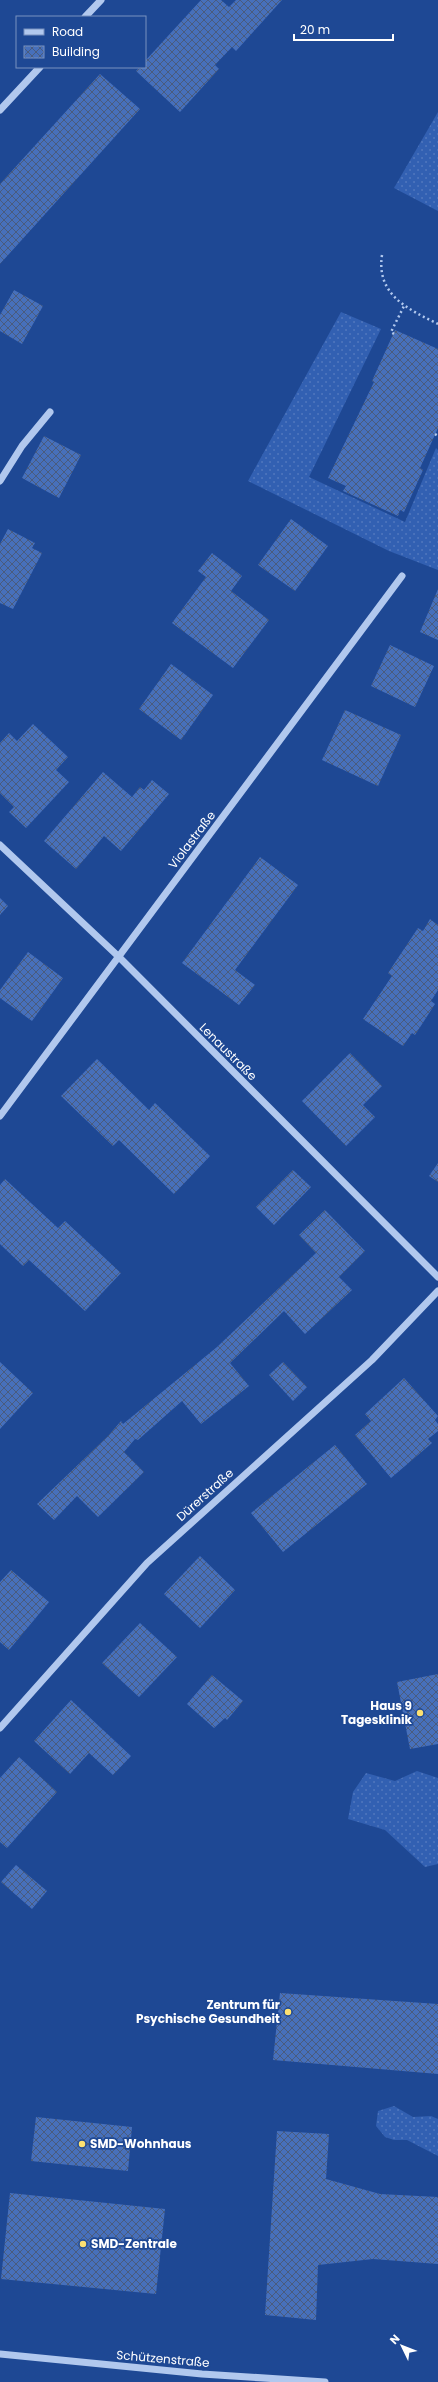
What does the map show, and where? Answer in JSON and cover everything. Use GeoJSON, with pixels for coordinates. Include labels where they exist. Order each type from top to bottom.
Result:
{"type":"FeatureCollection","features":[{"type":"Feature","properties":{"kind":"street"},"geometry":{"type":"LineString","coordinates":[[87,16],[101,0]]}},
{"type":"Feature","properties":{"kind":"street"},"geometry":{"type":"LineString","coordinates":[[0,110],[39,68]]}},
{"type":"Feature","properties":{"kind":"street"},"geometry":{"type":"LineString","coordinates":[[0,481],[22,446],[50,412]]}},
{"type":"Feature","properties":{"kind":"street","name":"Violastraße"},"geometry":{"type":"LineString","coordinates":[[0,1116],[402,576]]}},
{"type":"Feature","properties":{"kind":"street","name":"Lenaustraße"},"geometry":{"type":"LineString","coordinates":[[0,845],[119,957],[438,1277]]}},
{"type":"Feature","properties":{"kind":"street","name":"Dürerstraße"},"geometry":{"type":"LineString","coordinates":[[0,1728],[147,1563],[372,1360],[438,1291]]}},
{"type":"Feature","properties":{"kind":"street","name":"Schützenstraße"},"geometry":{"type":"LineString","coordinates":[[0,2354],[202,2374],[325,2382]]}},
{"type":"Feature","properties":{"kind":"path"},"geometry":{"type":"LineString","coordinates":[[382,255],[380,264],[382,276],[396,300],[404,306],[438,324]]}},
{"type":"Feature","properties":{"kind":"path"},"geometry":{"type":"LineString","coordinates":[[394,334],[391,332],[404,306]]}},
{"type":"Feature","properties":{"kind":"shaded area"},"geometry":{"type":"Polygon","coordinates":[[[438,112],[438,211],[394,188],[438,112]]]}},
{"type":"Feature","properties":{"kind":"shaded area"},"geometry":{"type":"Polygon","coordinates":[[[341,312],[381,329],[309,477],[405,522],[436,448],[438,450],[438,570],[389,551],[248,481],[341,312]]]}},
{"type":"Feature","properties":{"kind":"shaded area"},"geometry":{"type":"Polygon","coordinates":[[[417,1771],[438,1778],[438,1864],[425,1867],[385,1830],[348,1819],[353,1792],[366,1773],[395,1781],[417,1771]]]}},
{"type":"Feature","properties":{"kind":"shaded area"},"geometry":{"type":"Polygon","coordinates":[[[394,2106],[413,2117],[431,2116],[438,2119],[438,2156],[407,2140],[394,2140],[385,2137],[376,2126],[378,2111],[394,2106]]]}},
{"type":"Feature","properties":{"kind":"building"},"geometry":{"type":"Polygon","coordinates":[[[201,0],[221,0],[229,7],[236,0],[282,0],[236,51],[232,47],[215,65],[219,69],[180,112],[136,71],[139,68],[146,68],[146,60],[201,0]]]}},
{"type":"Feature","properties":{"kind":"building"},"geometry":{"type":"Polygon","coordinates":[[[100,74],[140,109],[0,264],[0,184],[100,74]]]}},
{"type":"Feature","properties":{"kind":"building"},"geometry":{"type":"Polygon","coordinates":[[[14,290],[43,306],[22,344],[0,331],[0,315],[14,290]]]}},
{"type":"Feature","properties":{"kind":"building"},"geometry":{"type":"Polygon","coordinates":[[[395,330],[438,349],[438,428],[420,468],[423,470],[404,512],[400,510],[398,516],[343,491],[346,486],[328,478],[374,382],[372,381],[395,330]]]}},
{"type":"Feature","properties":{"kind":"building"},"geometry":{"type":"Polygon","coordinates":[[[44,436],[81,455],[59,498],[22,478],[44,436]]]}},
{"type":"Feature","properties":{"kind":"building"},"geometry":{"type":"Polygon","coordinates":[[[291,519],[328,546],[295,591],[258,565],[291,519]]]}},
{"type":"Feature","properties":{"kind":"building"},"geometry":{"type":"Polygon","coordinates":[[[8,529],[35,543],[32,548],[42,553],[13,609],[0,603],[0,544],[8,529]]]}},
{"type":"Feature","properties":{"kind":"building"},"geometry":{"type":"Polygon","coordinates":[[[212,553],[242,576],[231,591],[269,620],[233,668],[172,623],[206,577],[198,571],[212,553]]]}},
{"type":"Feature","properties":{"kind":"building"},"geometry":{"type":"Polygon","coordinates":[[[438,589],[438,640],[420,632],[438,589]]]}},
{"type":"Feature","properties":{"kind":"building"},"geometry":{"type":"Polygon","coordinates":[[[390,645],[434,666],[415,707],[371,686],[390,645]]]}},
{"type":"Feature","properties":{"kind":"building"},"geometry":{"type":"Polygon","coordinates":[[[171,664],[213,695],[181,740],[139,709],[171,664]]]}},
{"type":"Feature","properties":{"kind":"building"},"geometry":{"type":"Polygon","coordinates":[[[345,710],[401,735],[378,786],[322,760],[345,710]]]}},
{"type":"Feature","properties":{"kind":"building"},"geometry":{"type":"Polygon","coordinates":[[[33,724],[68,757],[56,770],[69,782],[26,828],[9,812],[14,807],[0,793],[0,743],[9,733],[17,741],[33,724]]]}},
{"type":"Feature","properties":{"kind":"building"},"geometry":{"type":"Polygon","coordinates":[[[103,772],[132,797],[140,787],[144,790],[152,780],[169,794],[121,851],[104,836],[76,869],[44,841],[103,772]]]}},
{"type":"Feature","properties":{"kind":"building"},"geometry":{"type":"Polygon","coordinates":[[[260,857],[298,885],[235,970],[255,985],[239,1005],[182,963],[260,857]]]}},
{"type":"Feature","properties":{"kind":"building"},"geometry":{"type":"Polygon","coordinates":[[[0,898],[8,906],[0,915],[0,898]]]}},
{"type":"Feature","properties":{"kind":"building"},"geometry":{"type":"Polygon","coordinates":[[[430,919],[438,925],[438,990],[431,1001],[435,1004],[415,1035],[412,1033],[403,1046],[363,1019],[392,976],[388,973],[418,928],[423,931],[430,919]]]}},
{"type":"Feature","properties":{"kind":"building"},"geometry":{"type":"Polygon","coordinates":[[[28,952],[63,978],[32,1021],[0,998],[0,990],[28,952]]]}},
{"type":"Feature","properties":{"kind":"building"},"geometry":{"type":"Polygon","coordinates":[[[350,1053],[382,1086],[363,1105],[375,1117],[346,1146],[302,1101],[350,1053]]]}},
{"type":"Feature","properties":{"kind":"building"},"geometry":{"type":"Polygon","coordinates":[[[97,1059],[149,1110],[155,1103],[210,1156],[174,1194],[119,1140],[113,1146],[61,1096],[97,1059]]]}},
{"type":"Feature","properties":{"kind":"building"},"geometry":{"type":"Polygon","coordinates":[[[438,1163],[438,1182],[429,1176],[438,1163]]]}},
{"type":"Feature","properties":{"kind":"building"},"geometry":{"type":"Polygon","coordinates":[[[293,1170],[311,1187],[274,1225],[256,1207],[293,1170]]]}},
{"type":"Feature","properties":{"kind":"building"},"geometry":{"type":"Polygon","coordinates":[[[5,1179],[58,1228],[65,1221],[121,1273],[85,1311],[29,1260],[23,1266],[0,1244],[0,1185],[5,1179]]]}},
{"type":"Feature","properties":{"kind":"building"},"geometry":{"type":"Polygon","coordinates":[[[325,1210],[365,1251],[339,1277],[352,1290],[305,1334],[284,1311],[230,1363],[249,1386],[201,1424],[182,1401],[138,1440],[135,1439],[124,1452],[144,1472],[98,1517],[77,1496],[54,1520],[37,1504],[108,1436],[121,1421],[123,1424],[217,1347],[316,1253],[299,1235],[325,1210]]]}},
{"type":"Feature","properties":{"kind":"building"},"geometry":{"type":"Polygon","coordinates":[[[0,1362],[33,1393],[0,1429],[0,1362]]]}},
{"type":"Feature","properties":{"kind":"building"},"geometry":{"type":"Polygon","coordinates":[[[283,1362],[307,1387],[293,1401],[269,1375],[283,1362]]]}},
{"type":"Feature","properties":{"kind":"building"},"geometry":{"type":"Polygon","coordinates":[[[404,1378],[438,1416],[435,1420],[438,1424],[438,1431],[428,1439],[432,1443],[391,1478],[355,1435],[371,1421],[365,1414],[404,1378]]]}},
{"type":"Feature","properties":{"kind":"building"},"geometry":{"type":"Polygon","coordinates":[[[335,1445],[367,1484],[283,1552],[251,1513],[335,1445]]]}},
{"type":"Feature","properties":{"kind":"building"},"geometry":{"type":"Polygon","coordinates":[[[200,1556],[235,1590],[200,1628],[164,1594],[200,1556]]]}},
{"type":"Feature","properties":{"kind":"building"},"geometry":{"type":"Polygon","coordinates":[[[11,1570],[49,1602],[9,1650],[0,1642],[0,1582],[11,1570]]]}},
{"type":"Feature","properties":{"kind":"building"},"geometry":{"type":"Polygon","coordinates":[[[140,1623],[177,1657],[139,1697],[102,1663],[140,1623]]]}},
{"type":"Feature","properties":{"kind":"building","name":"Haus 9 Tagesklinik"},"geometry":{"type":"Polygon","coordinates":[[[438,1674],[438,1744],[410,1749],[397,1682],[438,1674]]]}},
{"type":"Feature","properties":{"kind":"building"},"geometry":{"type":"Polygon","coordinates":[[[212,1675],[243,1701],[227,1720],[225,1718],[214,1728],[187,1704],[212,1675]]]}},
{"type":"Feature","properties":{"kind":"building"},"geometry":{"type":"Polygon","coordinates":[[[71,1700],[131,1756],[113,1775],[89,1753],[70,1774],[34,1741],[71,1700]]]}},
{"type":"Feature","properties":{"kind":"building"},"geometry":{"type":"Polygon","coordinates":[[[19,1757],[57,1792],[7,1848],[0,1842],[0,1778],[19,1757]]]}},
{"type":"Feature","properties":{"kind":"building"},"geometry":{"type":"Polygon","coordinates":[[[16,1865],[47,1891],[32,1909],[1,1882],[16,1865]]]}},
{"type":"Feature","properties":{"kind":"building"},"geometry":{"type":"Polygon","coordinates":[[[280,1993],[438,2004],[438,2074],[273,2060],[280,1993]]]}},
{"type":"Feature","properties":{"kind":"building","name":"SMD-Wohnhaus"},"geometry":{"type":"Polygon","coordinates":[[[36,2117],[132,2127],[128,2171],[31,2161],[36,2117]]]}},
{"type":"Feature","properties":{"kind":"building"},"geometry":{"type":"Polygon","coordinates":[[[277,2131],[329,2134],[326,2179],[380,2194],[438,2197],[438,2264],[373,2259],[318,2265],[316,2320],[265,2315],[277,2131]]]}},
{"type":"Feature","properties":{"kind":"building","name":"SMD-Zentrale"},"geometry":{"type":"Polygon","coordinates":[[[10,2193],[165,2209],[156,2294],[1,2279],[10,2193]]]}},
{"type":"Feature","properties":{"kind":"place","name":"Haus 9 Tagesklinik"},"geometry":{"type":"Point","coordinates":[420,1713]}},
{"type":"Feature","properties":{"kind":"place","name":"Zentrum für Psychische Gesundheit"},"geometry":{"type":"Point","coordinates":[288,2012]}},
{"type":"Feature","properties":{"kind":"place","name":"SMD-Wohnhaus"},"geometry":{"type":"Point","coordinates":[82,2144]}},
{"type":"Feature","properties":{"kind":"place","name":"SMD-Zentrale"},"geometry":{"type":"Point","coordinates":[83,2244]}}]}
